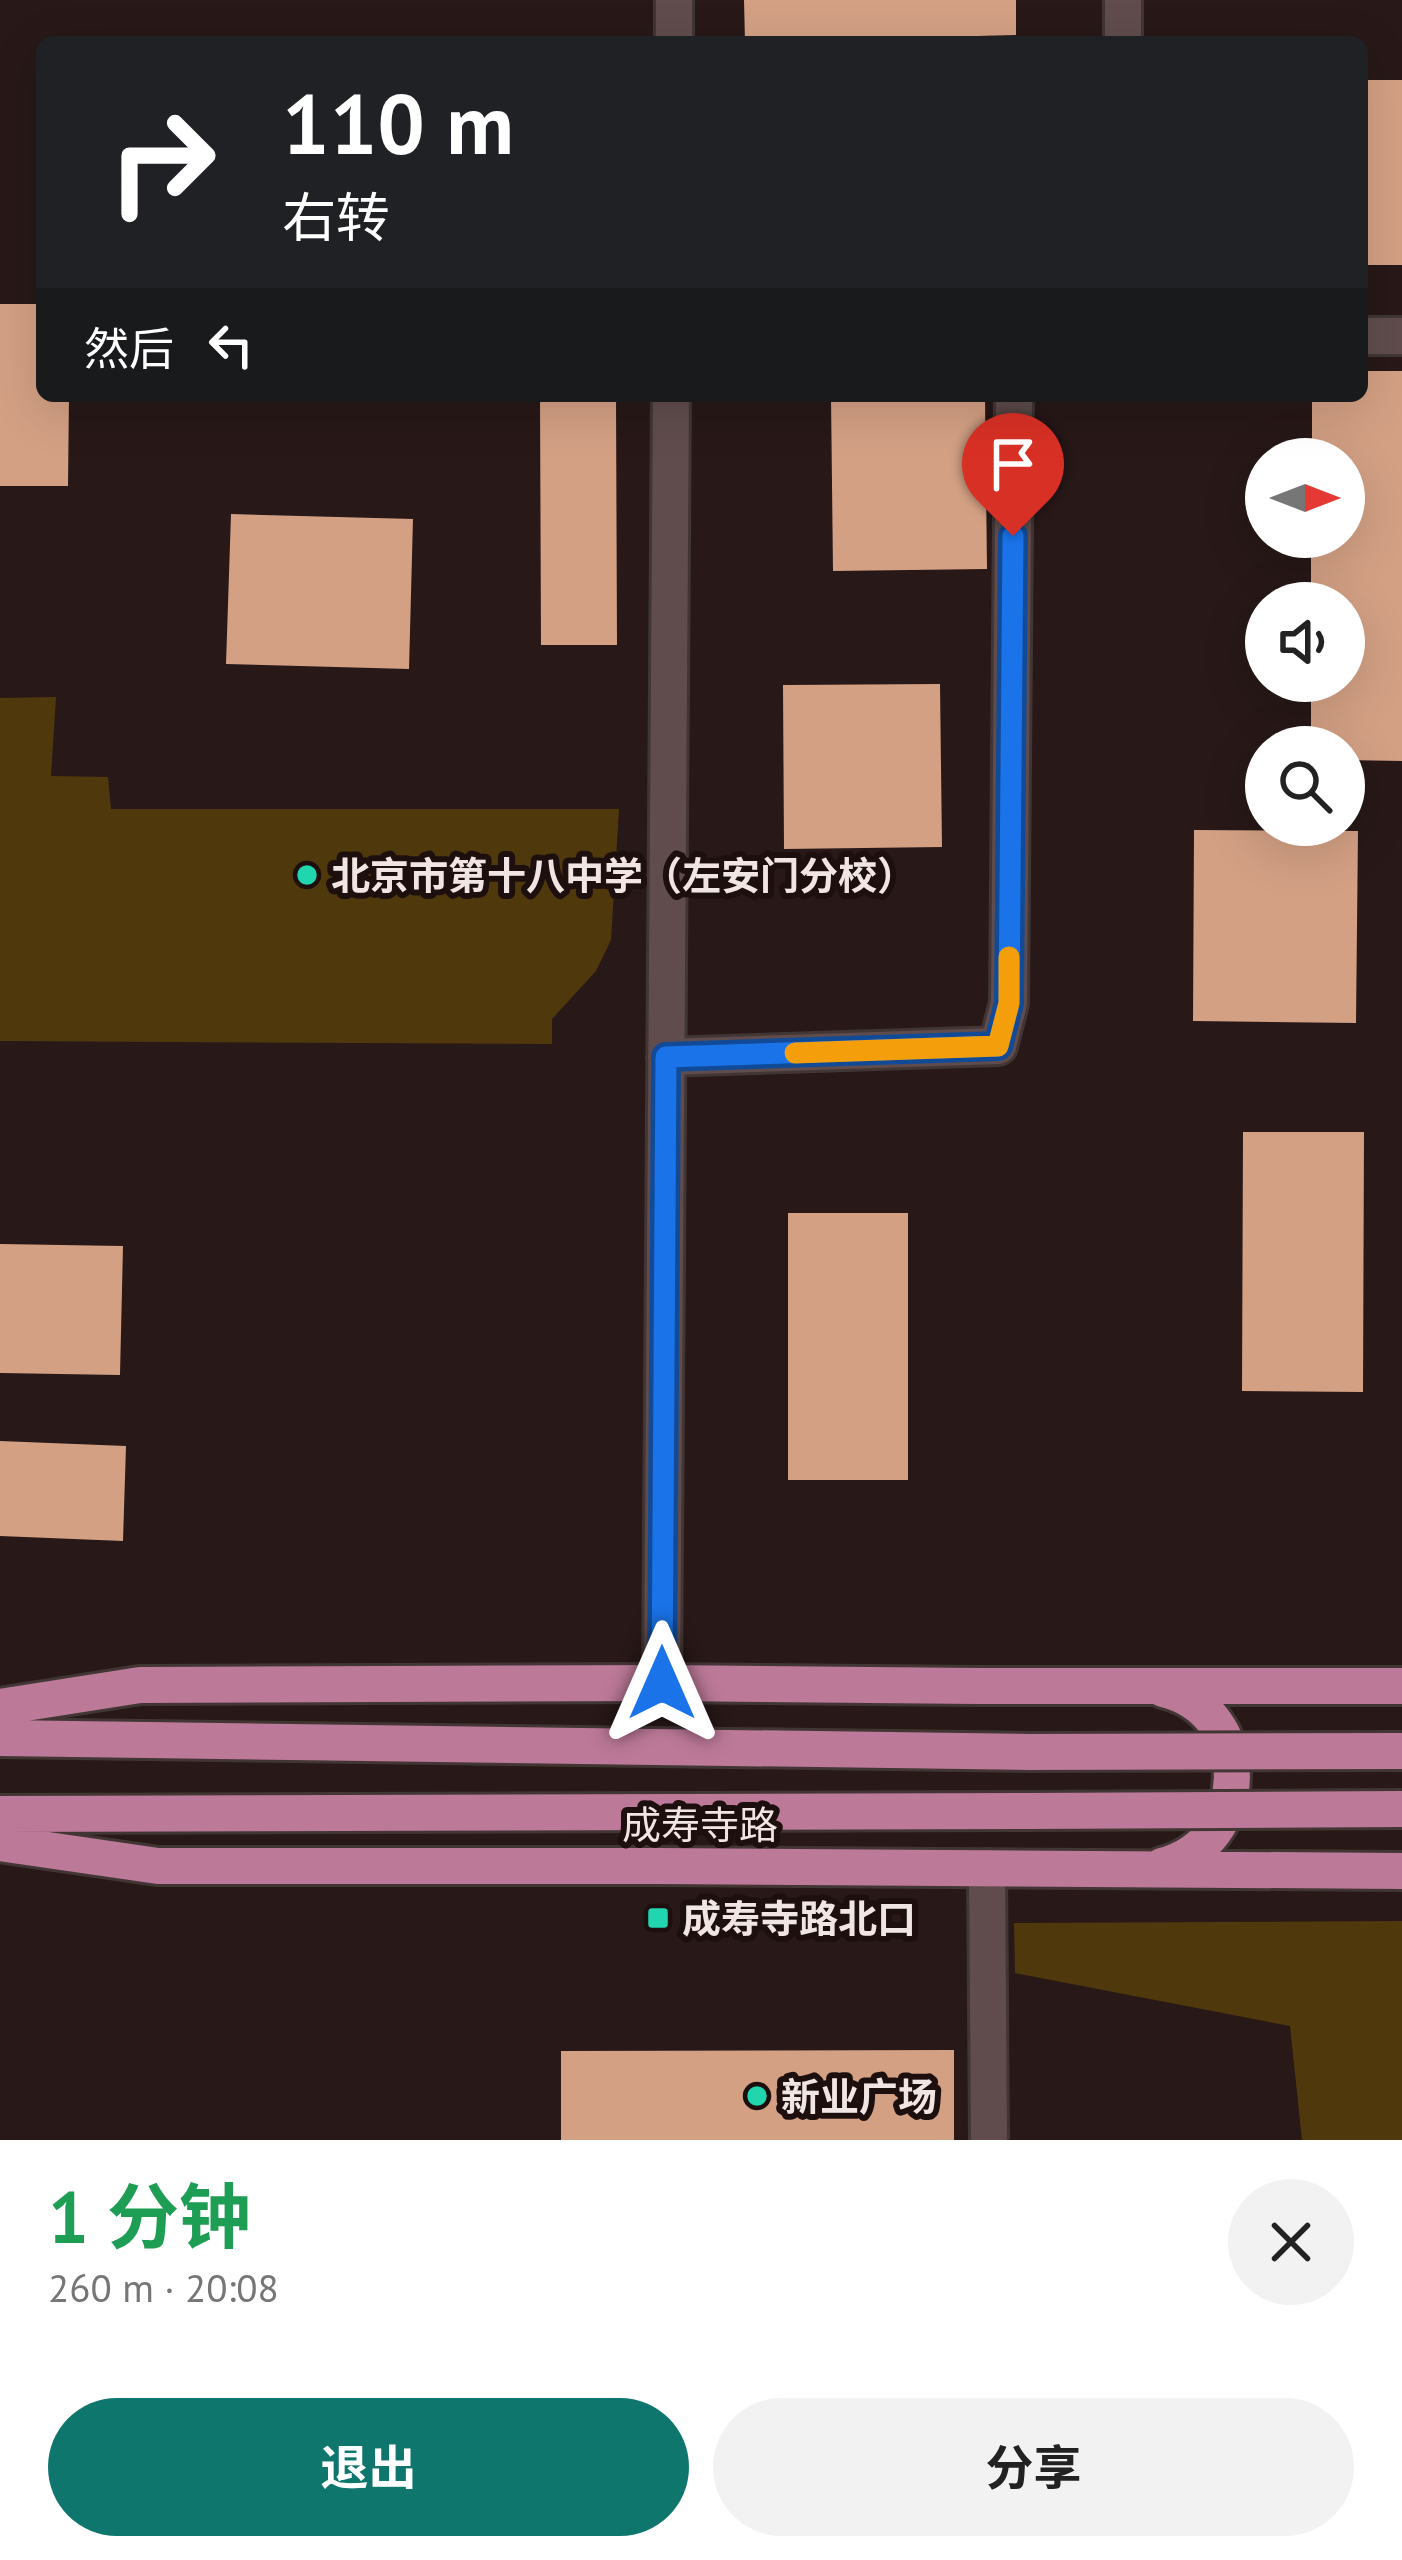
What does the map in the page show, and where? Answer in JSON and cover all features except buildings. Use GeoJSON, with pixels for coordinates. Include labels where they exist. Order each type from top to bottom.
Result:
{"type":"FeatureCollection","features":[{"type":"Feature","properties":{"kind":"main road"},"geometry":{"type":"LineString","coordinates":[[0,1707],[140,1684],[1402,1686]]}},
{"type":"Feature","properties":{"kind":"main road"},"geometry":{"type":"LineString","coordinates":[[1152,1686],[1173,1691],[1209,1716],[1222,1734],[1233,1777],[1223,1819],[1210,1838],[1194,1853],[1153,1869]]}},
{"type":"Feature","properties":{"kind":"main road"},"geometry":{"type":"LineString","coordinates":[[0,1738],[1030,1752],[1402,1751]]}},
{"type":"Feature","properties":{"kind":"main road"},"geometry":{"type":"LineString","coordinates":[[0,1814],[1402,1809]]}},
{"type":"Feature","properties":{"kind":"main road","name":"成寿寺路"},"geometry":{"type":"LineString","coordinates":[[0,1843],[158,1867],[1402,1871]]}},
{"type":"Feature","properties":{"kind":"street"},"geometry":{"type":"LineString","coordinates":[[674,0],[674,36]]}},
{"type":"Feature","properties":{"kind":"street"},"geometry":{"type":"LineString","coordinates":[[1123,0],[1123,36]]}},
{"type":"Feature","properties":{"kind":"street"},"geometry":{"type":"LineString","coordinates":[[1368,336],[1402,336]]}},
{"type":"Feature","properties":{"kind":"street"},"geometry":{"type":"LineString","coordinates":[[662,1683],[671,402]]}},
{"type":"Feature","properties":{"kind":"street"},"geometry":{"type":"LineString","coordinates":[[666,1057],[998,1046],[1009,1003],[1014,402]]}},
{"type":"Feature","properties":{"kind":"street"},"geometry":{"type":"LineString","coordinates":[[987,1868],[989,2140]]}},
{"type":"Feature","properties":{"kind":"shaded area","name":"北京市第十八中学（左安门分校）"},"geometry":{"type":"Polygon","coordinates":[[[56,697],[51,776],[108,777],[111,809],[619,809],[611,940],[596,971],[552,1019],[552,1044],[0,1041],[0,698],[56,697]]]}},
{"type":"Feature","properties":{"kind":"shaded area"},"geometry":{"type":"Polygon","coordinates":[[[1402,1921],[1402,2140],[1302,2140],[1290,2026],[1015,1973],[1014,1923],[1402,1921]]]}},
{"type":"Feature","properties":{"kind":"slow traffic"},"geometry":{"type":"LineString","coordinates":[[795,1053],[998,1046],[1009,1003],[1009,957]]}},
{"type":"Feature","properties":{"kind":"place","name":"北京市第十八中学（左安门分校）"},"geometry":{"type":"Point","coordinates":[307,875]}},
{"type":"Feature","properties":{"kind":"place","name":"成寿寺路北口"},"geometry":{"type":"Point","coordinates":[658,1918]}},
{"type":"Feature","properties":{"kind":"place","name":"新业广场"},"geometry":{"type":"Point","coordinates":[757,2096]}},
{"type":"Feature","properties":{"kind":"route"},"geometry":{"type":"LineString","coordinates":[[662,1683],[666,1057],[998,1046],[1009,1003],[1013,536]]}}]}
